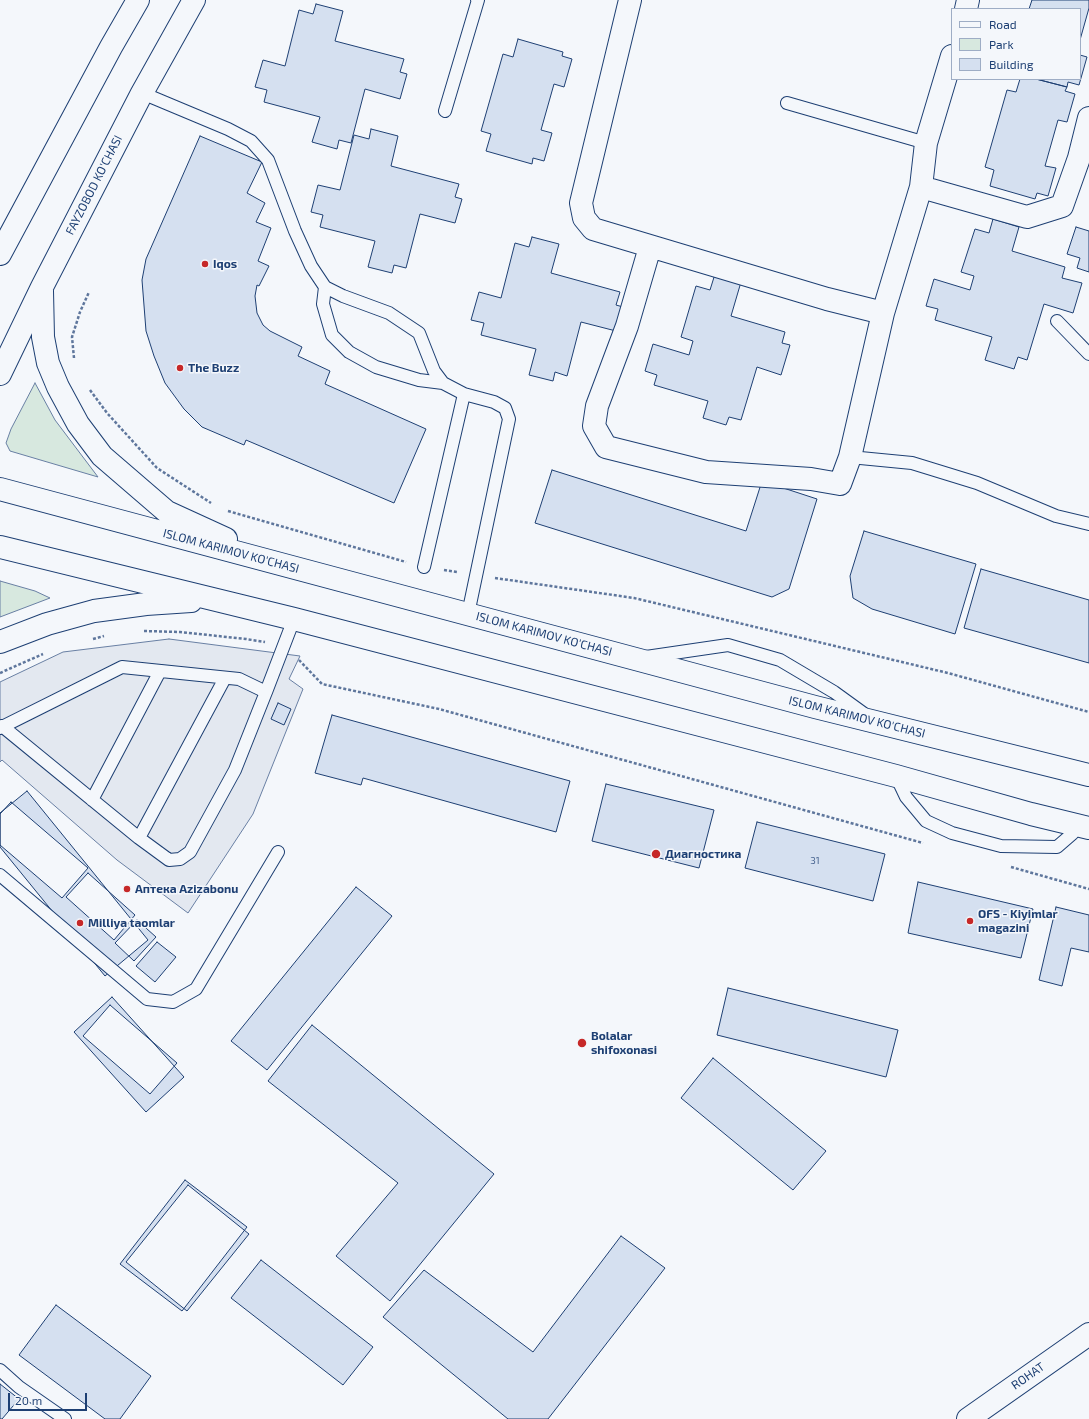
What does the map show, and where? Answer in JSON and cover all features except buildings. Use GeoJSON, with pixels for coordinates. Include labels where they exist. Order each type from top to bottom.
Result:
{"type":"FeatureCollection","features":[{"type":"Feature","properties":{"kind":"main road"},"geometry":{"type":"LineString","coordinates":[[0,254],[111,47],[138,0]]}},
{"type":"Feature","properties":{"kind":"main road","name":"FAYZOBOD KO'CHASI"},"geometry":{"type":"LineString","coordinates":[[0,374],[42,287],[142,93],[194,0]]}},
{"type":"Feature","properties":{"kind":"main road"},"geometry":{"type":"LineString","coordinates":[[630,0],[581,203],[584,218],[593,229],[827,299],[883,313]]}},
{"type":"Feature","properties":{"kind":"main road"},"geometry":{"type":"LineString","coordinates":[[650,247],[627,326],[597,406],[594,426],[606,448],[706,472],[811,479],[840,484],[850,457],[883,313],[921,186],[926,143],[951,59]]}},
{"type":"Feature","properties":{"kind":"main road"},"geometry":{"type":"LineString","coordinates":[[921,186],[1027,217],[1062,206],[1084,152],[1089,118]]}},
{"type":"Feature","properties":{"kind":"main road"},"geometry":{"type":"LineString","coordinates":[[42,287],[43,337],[48,363],[58,387],[78,424],[102,456],[167,512],[284,565]]}},
{"type":"Feature","properties":{"kind":"main road","name":"ISLOM KARIMOV KO'CHASI"},"geometry":{"type":"LineString","coordinates":[[3,494],[284,565],[875,722],[1089,776]]}},
{"type":"Feature","properties":{"kind":"main road"},"geometry":{"type":"LineString","coordinates":[[0,547],[294,620],[896,776],[1031,814],[1084,827]]}},
{"type":"Feature","properties":{"kind":"main road"},"geometry":{"type":"LineString","coordinates":[[0,642],[47,624],[94,611],[146,604],[214,600]]}},
{"type":"Feature","properties":{"kind":"main road","name":"ROHAT"},"geometry":{"type":"LineString","coordinates":[[968,1419],[1089,1334]]}},
{"type":"Feature","properties":{"kind":"lane"},"geometry":{"type":"LineString","coordinates":[[445,111],[478,0]]}},
{"type":"Feature","properties":{"kind":"lane"},"geometry":{"type":"LineString","coordinates":[[142,93],[251,140],[268,160],[294,231],[311,266],[325,287],[343,296],[389,313],[419,333],[434,371],[443,383]]}},
{"type":"Feature","properties":{"kind":"lane"},"geometry":{"type":"LineString","coordinates":[[787,103],[926,143]]}},
{"type":"Feature","properties":{"kind":"lane"},"geometry":{"type":"LineString","coordinates":[[325,287],[323,304],[332,335],[349,352],[376,367],[419,380],[443,383],[464,394],[494,402],[505,408],[509,419],[468,614]]}},
{"type":"Feature","properties":{"kind":"lane"},"geometry":{"type":"LineString","coordinates":[[1057,321],[1089,354]]}},
{"type":"Feature","properties":{"kind":"lane"},"geometry":{"type":"LineString","coordinates":[[424,568],[464,394]]}},
{"type":"Feature","properties":{"kind":"lane"},"geometry":{"type":"LineString","coordinates":[[850,457],[912,463],[977,483],[1056,516],[1089,524]]}},
{"type":"Feature","properties":{"kind":"lane"},"geometry":{"type":"LineString","coordinates":[[266,692],[239,679],[122,667],[1,727],[139,838],[169,860],[180,859],[190,852],[235,770],[285,646],[294,620]]}},
{"type":"Feature","properties":{"kind":"lane"},"geometry":{"type":"LineString","coordinates":[[636,658],[728,645],[780,660],[834,692],[875,722]]}},
{"type":"Feature","properties":{"kind":"lane"},"geometry":{"type":"LineString","coordinates":[[92,800],[160,671]]}},
{"type":"Feature","properties":{"kind":"lane"},"geometry":{"type":"LineString","coordinates":[[139,838],[225,678]]}},
{"type":"Feature","properties":{"kind":"lane"},"geometry":{"type":"LineString","coordinates":[[896,776],[906,797],[926,821],[952,833],[1001,846],[1057,847],[1072,834],[1084,827]]}},
{"type":"Feature","properties":{"kind":"lane"},"geometry":{"type":"LineString","coordinates":[[0,875],[147,999],[173,1002],[196,989],[278,852]]}},
{"type":"Feature","properties":{"kind":"lane"},"geometry":{"type":"LineString","coordinates":[[0,1370],[19,1387],[65,1419]]}},
{"type":"Feature","properties":{"kind":"path"},"geometry":{"type":"LineString","coordinates":[[75,365],[72,337],[80,312],[89,292]]}},
{"type":"Feature","properties":{"kind":"path"},"geometry":{"type":"LineString","coordinates":[[89,389],[107,413],[157,468],[213,504]]}},
{"type":"Feature","properties":{"kind":"path"},"geometry":{"type":"LineString","coordinates":[[226,510],[424,568],[463,573]]}},
{"type":"Feature","properties":{"kind":"path"},"geometry":{"type":"LineString","coordinates":[[494,578],[634,598],[948,673],[1089,712]]}},
{"type":"Feature","properties":{"kind":"path"},"geometry":{"type":"LineString","coordinates":[[138,630],[180,632],[246,639],[285,646],[322,684],[439,709],[928,844]]}},
{"type":"Feature","properties":{"kind":"path"},"geometry":{"type":"LineString","coordinates":[[92,639],[107,636]]}},
{"type":"Feature","properties":{"kind":"path"},"geometry":{"type":"LineString","coordinates":[[0,673],[47,652]]}},
{"type":"Feature","properties":{"kind":"path"},"geometry":{"type":"LineString","coordinates":[[1005,866],[1089,889]]}},
{"type":"Feature","properties":{"kind":"green space"},"geometry":{"type":"Polygon","coordinates":[[[35,383],[55,420],[98,477],[10,451],[6,443],[11,429],[35,383]]]}},
{"type":"Feature","properties":{"kind":"green space"},"geometry":{"type":"Polygon","coordinates":[[[0,581],[35,591],[50,598],[0,617],[0,581]]]}},
{"type":"Feature","properties":{"kind":"shaded area"},"geometry":{"type":"Polygon","coordinates":[[[169,639],[300,656],[289,679],[303,689],[253,814],[188,913],[117,860],[2,760],[0,762],[0,682],[63,652],[169,639]]]}},
{"type":"Feature","properties":{"kind":"place","name":"Iqos"},"geometry":{"type":"Point","coordinates":[205,264]}},
{"type":"Feature","properties":{"kind":"place","name":"The Buzz"},"geometry":{"type":"Point","coordinates":[180,368]}},
{"type":"Feature","properties":{"kind":"place","name":"Диагностика"},"geometry":{"type":"Point","coordinates":[656,854]}},
{"type":"Feature","properties":{"kind":"place","name":"Аптека Azizabonu"},"geometry":{"type":"Point","coordinates":[127,889]}},
{"type":"Feature","properties":{"kind":"place","name":"OFS - Kiyimlar magazini"},"geometry":{"type":"Point","coordinates":[970,921]}},
{"type":"Feature","properties":{"kind":"place","name":"Milliya taomlar"},"geometry":{"type":"Point","coordinates":[80,923]}},
{"type":"Feature","properties":{"kind":"place","name":"Bolalar shifoxonasi"},"geometry":{"type":"Point","coordinates":[582,1043]}}]}
